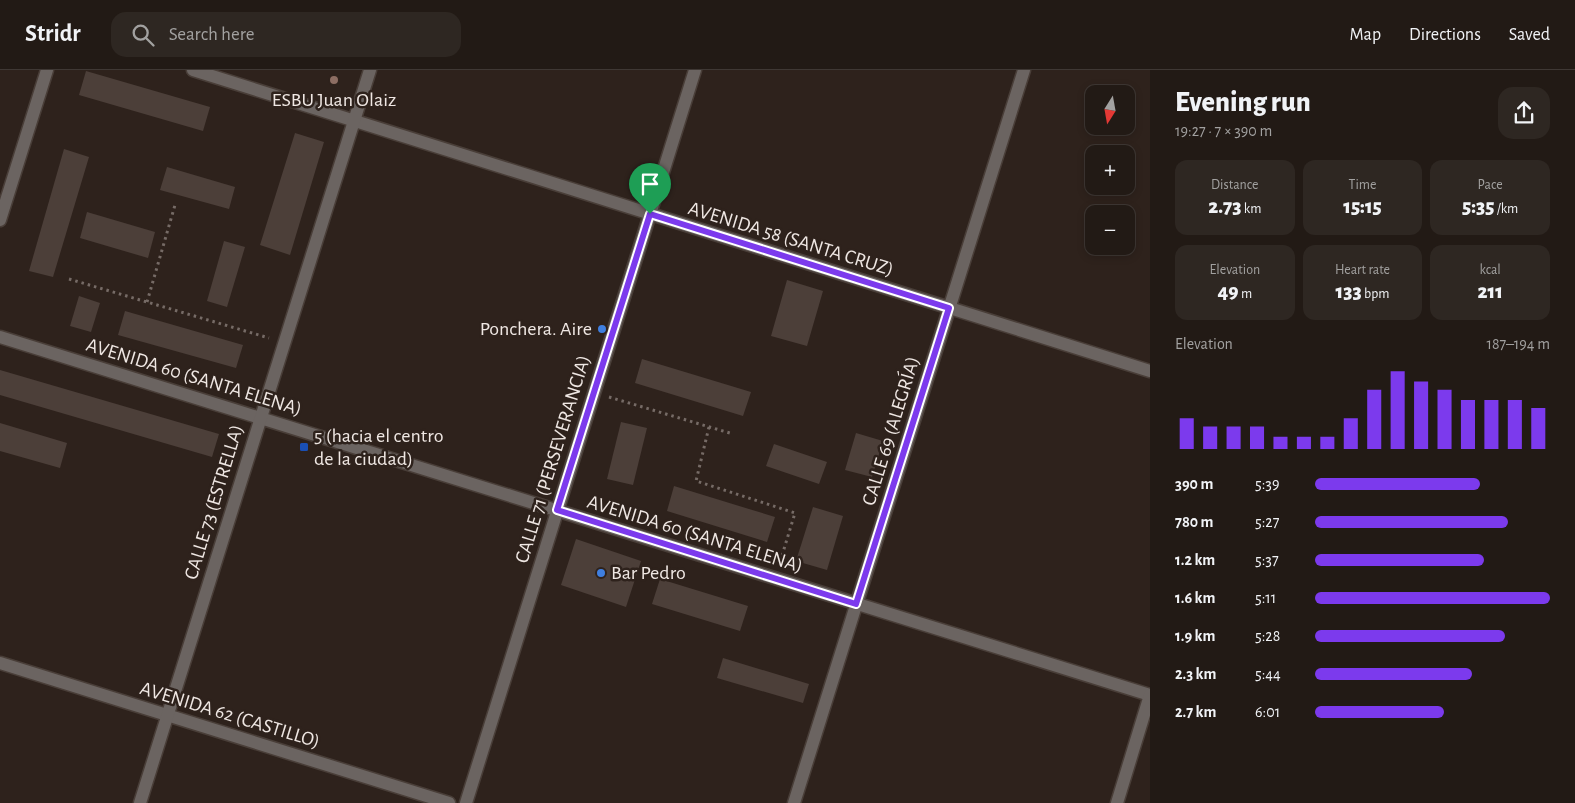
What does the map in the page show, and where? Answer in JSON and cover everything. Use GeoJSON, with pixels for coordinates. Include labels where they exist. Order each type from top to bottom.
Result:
{"type":"FeatureCollection","features":[{"type":"Feature","properties":{"kind":"street"},"geometry":{"type":"LineString","coordinates":[[0,220],[47,70]]}},
{"type":"Feature","properties":{"kind":"street","name":"AVENIDA 58 (SANTA CRUZ)"},"geometry":{"type":"LineString","coordinates":[[193,70],[1150,371]]}},
{"type":"Feature","properties":{"kind":"street","name":"CALLE 73 (ESTRELLA)"},"geometry":{"type":"LineString","coordinates":[[140,803],[370,70]]}},
{"type":"Feature","properties":{"kind":"street","name":"CALLE 71 (PERSEVERANCIA)"},"geometry":{"type":"LineString","coordinates":[[466,803],[695,70]]}},
{"type":"Feature","properties":{"kind":"street","name":"CALLE 69 (ALEGRÍA)"},"geometry":{"type":"LineString","coordinates":[[794,803],[1024,70]]}},
{"type":"Feature","properties":{"kind":"street","name":"AVENIDA 60 (SANTA ELENA)"},"geometry":{"type":"LineString","coordinates":[[0,337],[1150,695]]}},
{"type":"Feature","properties":{"kind":"street","name":"AVENIDA 62 (CASTILLO)"},"geometry":{"type":"LineString","coordinates":[[0,663],[449,803]]}},
{"type":"Feature","properties":{"kind":"street"},"geometry":{"type":"LineString","coordinates":[[1117,803],[1150,695]]}},
{"type":"Feature","properties":{"kind":"path"},"geometry":{"type":"LineString","coordinates":[[146,302],[175,205]]}},
{"type":"Feature","properties":{"kind":"path"},"geometry":{"type":"LineString","coordinates":[[69,279],[284,343]]}},
{"type":"Feature","properties":{"kind":"path"},"geometry":{"type":"LineString","coordinates":[[594,392],[733,434]]}},
{"type":"Feature","properties":{"kind":"path"},"geometry":{"type":"LineString","coordinates":[[710,427],[696,481],[795,512],[776,578]]}},
{"type":"Feature","properties":{"kind":"building"},"geometry":{"type":"Polygon","coordinates":[[[86,71],[210,107],[203,131],[79,95],[86,71]]]}},
{"type":"Feature","properties":{"kind":"building"},"geometry":{"type":"Polygon","coordinates":[[[295,133],[324,142],[290,255],[260,245],[295,133]]]}},
{"type":"Feature","properties":{"kind":"building"},"geometry":{"type":"Polygon","coordinates":[[[64,149],[89,157],[53,277],[29,271],[64,149]]]}},
{"type":"Feature","properties":{"kind":"building"},"geometry":{"type":"Polygon","coordinates":[[[167,167],[235,187],[229,209],[160,190],[167,167]]]}},
{"type":"Feature","properties":{"kind":"building"},"geometry":{"type":"Polygon","coordinates":[[[87,212],[155,232],[148,258],[80,238],[87,212]]]}},
{"type":"Feature","properties":{"kind":"building"},"geometry":{"type":"Polygon","coordinates":[[[224,241],[245,247],[227,307],[207,301],[224,241]]]}},
{"type":"Feature","properties":{"kind":"building"},"geometry":{"type":"Polygon","coordinates":[[[787,280],[823,291],[807,346],[771,336],[787,280]]]}},
{"type":"Feature","properties":{"kind":"building"},"geometry":{"type":"Polygon","coordinates":[[[79,296],[100,303],[91,332],[70,326],[79,296]]]}},
{"type":"Feature","properties":{"kind":"building"},"geometry":{"type":"Polygon","coordinates":[[[125,311],[243,345],[236,368],[118,335],[125,311]]]}},
{"type":"Feature","properties":{"kind":"building"},"geometry":{"type":"Polygon","coordinates":[[[642,359],[751,392],[743,416],[635,383],[642,359]]]}},
{"type":"Feature","properties":{"kind":"building"},"geometry":{"type":"Polygon","coordinates":[[[0,370],[219,434],[212,457],[0,395],[0,370]]]}},
{"type":"Feature","properties":{"kind":"building"},"geometry":{"type":"Polygon","coordinates":[[[621,422],[647,428],[633,485],[607,479],[621,422]]]}},
{"type":"Feature","properties":{"kind":"building"},"geometry":{"type":"Polygon","coordinates":[[[0,423],[67,443],[60,468],[0,451],[0,423]]]}},
{"type":"Feature","properties":{"kind":"building"},"geometry":{"type":"Polygon","coordinates":[[[856,433],[883,441],[872,477],[845,470],[856,433]]]}},
{"type":"Feature","properties":{"kind":"building"},"geometry":{"type":"Polygon","coordinates":[[[774,444],[827,462],[819,484],[766,466],[774,444]]]}},
{"type":"Feature","properties":{"kind":"building"},"geometry":{"type":"Polygon","coordinates":[[[674,486],[775,517],[767,542],[667,511],[674,486]]]}},
{"type":"Feature","properties":{"kind":"building"},"geometry":{"type":"Polygon","coordinates":[[[813,507],[843,516],[827,570],[796,561],[813,507]]]}},
{"type":"Feature","properties":{"kind":"building","name":"Bar Pedro"},"geometry":{"type":"Polygon","coordinates":[[[576,539],[641,561],[626,607],[561,585],[576,539]]]}},
{"type":"Feature","properties":{"kind":"building"},"geometry":{"type":"Polygon","coordinates":[[[660,579],[748,606],[740,631],[652,604],[660,579]]]}},
{"type":"Feature","properties":{"kind":"building"},"geometry":{"type":"Polygon","coordinates":[[[723,658],[809,684],[803,703],[717,678],[723,658]]]}},
{"type":"Feature","properties":{"kind":"place","name":"ESBU Juan Olaiz"},"geometry":{"type":"Point","coordinates":[334,80]}},
{"type":"Feature","properties":{"kind":"place","name":"Ponchera. Aire"},"geometry":{"type":"Point","coordinates":[602,329]}},
{"type":"Feature","properties":{"kind":"place","name":"5 (hacia el centro de la ciudad)"},"geometry":{"type":"Point","coordinates":[304,447]}},
{"type":"Feature","properties":{"kind":"place","name":"Bar Pedro"},"geometry":{"type":"Point","coordinates":[601,573]}},
{"type":"Feature","properties":{"kind":"route"},"geometry":{"type":"LineString","coordinates":[[650,214],[949,308],[856,604],[557,510],[650,214]]}}]}
